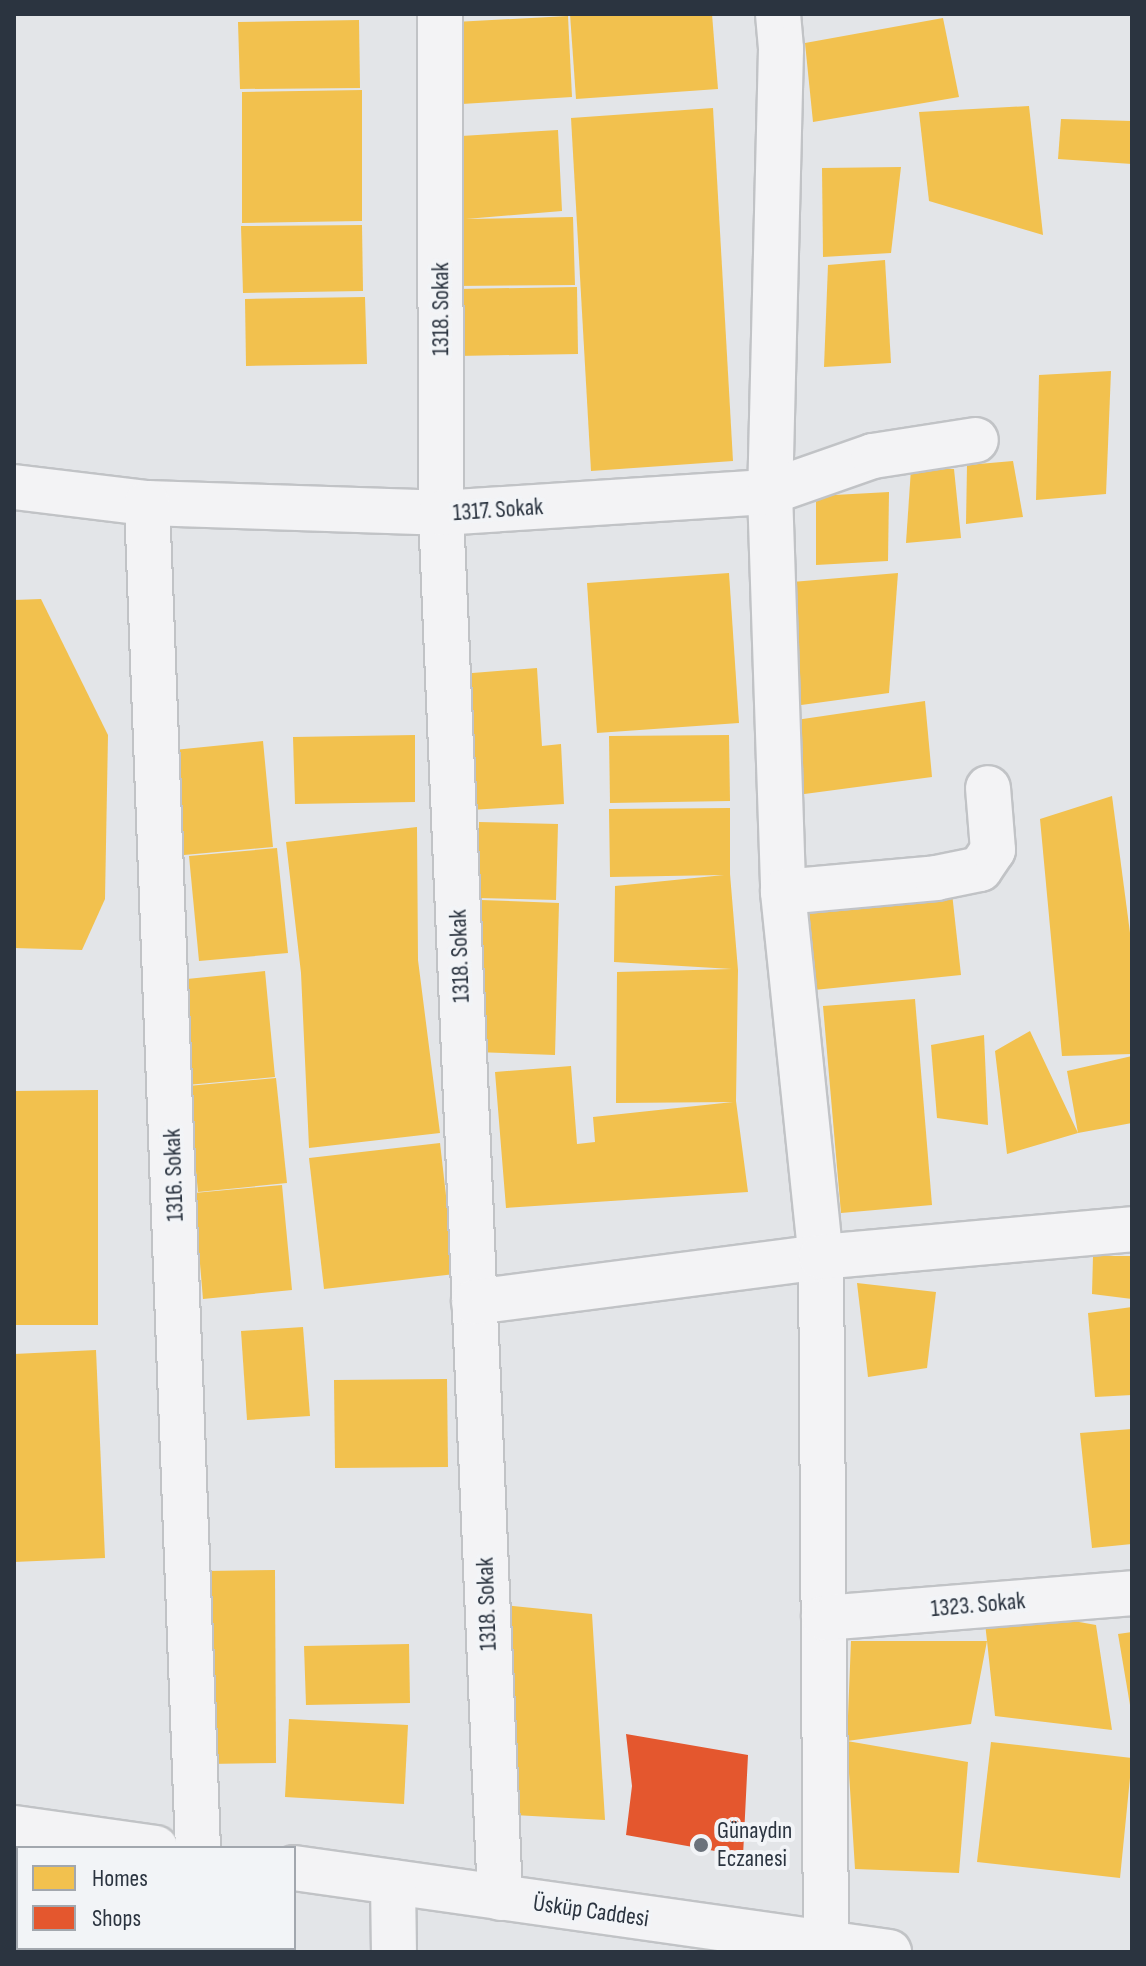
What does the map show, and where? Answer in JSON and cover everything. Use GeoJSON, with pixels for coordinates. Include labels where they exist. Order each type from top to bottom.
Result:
{"type":"FeatureCollection","features":[{"type":"Feature","properties":{"kind":"street","name":"1318. Sokak"},"geometry":{"type":"LineString","coordinates":[[440,14],[441,513],[500,1898]]}},
{"type":"Feature","properties":{"kind":"street"},"geometry":{"type":"LineString","coordinates":[[778,14],[781,49],[770,492],[783,892],[821,1257],[826,1943]]}},
{"type":"Feature","properties":{"kind":"street","name":"1317. Sokak"},"geometry":{"type":"LineString","coordinates":[[14,487],[147,503],[441,513],[770,492],[873,456],[976,440]]}},
{"type":"Feature","properties":{"kind":"street","name":"1316. Sokak"},"geometry":{"type":"LineString","coordinates":[[147,503],[198,1846]]}},
{"type":"Feature","properties":{"kind":"street"},"geometry":{"type":"LineString","coordinates":[[783,892],[936,878],[980,869],[993,850],[988,788]]}},
{"type":"Feature","properties":{"kind":"street"},"geometry":{"type":"LineString","coordinates":[[474,1302],[821,1257],[1132,1229]]}},
{"type":"Feature","properties":{"kind":"street","name":"1323. Sokak"},"geometry":{"type":"LineString","coordinates":[[824,1618],[1132,1593]]}},
{"type":"Feature","properties":{"kind":"street"},"geometry":{"type":"LineString","coordinates":[[32,1836],[135,1846]]}},
{"type":"Feature","properties":{"kind":"street","name":"Üsküp Caddesi"},"geometry":{"type":"LineString","coordinates":[[296,1868],[500,1898],[705,1939],[826,1943],[889,1952]]}},
{"type":"Feature","properties":{"kind":"street"},"geometry":{"type":"LineString","coordinates":[[393,1882],[394,1952]]}},
{"type":"Feature","properties":{"kind":"building: Homes"},"geometry":{"type":"Polygon","coordinates":[[[570,14],[712,14],[718,89],[576,99],[570,14]]]}},
{"type":"Feature","properties":{"kind":"building: Homes"},"geometry":{"type":"Polygon","coordinates":[[[568,16],[572,97],[462,104],[455,22],[568,16]]]}},
{"type":"Feature","properties":{"kind":"building: Homes"},"geometry":{"type":"Polygon","coordinates":[[[943,18],[959,97],[813,122],[805,43],[943,18]]]}},
{"type":"Feature","properties":{"kind":"building: Homes"},"geometry":{"type":"Polygon","coordinates":[[[359,20],[360,88],[240,89],[238,22],[359,20]]]}},
{"type":"Feature","properties":{"kind":"building: Homes"},"geometry":{"type":"Polygon","coordinates":[[[362,90],[362,221],[242,223],[242,92],[362,90]]]}},
{"type":"Feature","properties":{"kind":"building: Homes"},"geometry":{"type":"Polygon","coordinates":[[[1029,106],[1043,235],[929,201],[919,112],[1029,106]]]}},
{"type":"Feature","properties":{"kind":"building: Homes"},"geometry":{"type":"Polygon","coordinates":[[[713,108],[733,461],[591,471],[571,118],[713,108]]]}},
{"type":"Feature","properties":{"kind":"building: Homes"},"geometry":{"type":"Polygon","coordinates":[[[1061,119],[1132,121],[1132,164],[1058,159],[1061,119]]]}},
{"type":"Feature","properties":{"kind":"building: Homes"},"geometry":{"type":"Polygon","coordinates":[[[558,130],[562,211],[466,219],[573,217],[575,285],[454,286],[445,137],[558,130]]]}},
{"type":"Feature","properties":{"kind":"building: Homes"},"geometry":{"type":"Polygon","coordinates":[[[901,167],[891,253],[823,257],[822,168],[901,167]]]}},
{"type":"Feature","properties":{"kind":"building: Homes"},"geometry":{"type":"Polygon","coordinates":[[[362,225],[363,291],[243,293],[241,226],[362,225]]]}},
{"type":"Feature","properties":{"kind":"building: Homes"},"geometry":{"type":"Polygon","coordinates":[[[885,260],[891,363],[824,367],[828,265],[885,260]]]}},
{"type":"Feature","properties":{"kind":"building: Homes"},"geometry":{"type":"Polygon","coordinates":[[[577,287],[578,354],[457,356],[457,289],[577,287]]]}},
{"type":"Feature","properties":{"kind":"building: Homes"},"geometry":{"type":"Polygon","coordinates":[[[365,297],[367,364],[246,366],[245,299],[365,297]]]}},
{"type":"Feature","properties":{"kind":"building: Homes"},"geometry":{"type":"Polygon","coordinates":[[[1111,371],[1106,494],[1036,500],[1039,375],[1111,371]]]}},
{"type":"Feature","properties":{"kind":"building: Homes"},"geometry":{"type":"Polygon","coordinates":[[[1013,461],[1023,517],[966,524],[967,465],[1013,461]]]}},
{"type":"Feature","properties":{"kind":"building: Homes"},"geometry":{"type":"Polygon","coordinates":[[[911,469],[954,469],[961,538],[906,543],[911,469]]]}},
{"type":"Feature","properties":{"kind":"building: Homes"},"geometry":{"type":"Polygon","coordinates":[[[889,492],[888,561],[816,565],[816,496],[889,492]]]}},
{"type":"Feature","properties":{"kind":"building: Homes"},"geometry":{"type":"Polygon","coordinates":[[[729,573],[739,723],[597,733],[587,583],[729,573]]]}},
{"type":"Feature","properties":{"kind":"building: Homes"},"geometry":{"type":"Polygon","coordinates":[[[898,573],[889,693],[794,706],[792,582],[898,573]]]}},
{"type":"Feature","properties":{"kind":"building: Homes"},"geometry":{"type":"Polygon","coordinates":[[[41,599],[108,735],[105,899],[82,950],[14,948],[14,600],[41,599]]]}},
{"type":"Feature","properties":{"kind":"building: Homes"},"geometry":{"type":"Polygon","coordinates":[[[537,668],[542,746],[561,744],[564,804],[471,810],[460,674],[537,668]]]}},
{"type":"Feature","properties":{"kind":"building: Homes"},"geometry":{"type":"Polygon","coordinates":[[[925,701],[932,777],[797,795],[796,720],[925,701]]]}},
{"type":"Feature","properties":{"kind":"building: Homes"},"geometry":{"type":"Polygon","coordinates":[[[415,735],[415,802],[295,804],[293,737],[415,735]]]}},
{"type":"Feature","properties":{"kind":"building: Homes"},"geometry":{"type":"Polygon","coordinates":[[[729,735],[730,801],[610,803],[609,736],[729,735]]]}},
{"type":"Feature","properties":{"kind":"building: Homes"},"geometry":{"type":"Polygon","coordinates":[[[263,741],[273,847],[184,855],[174,750],[263,741]]]}},
{"type":"Feature","properties":{"kind":"building: Homes"},"geometry":{"type":"Polygon","coordinates":[[[1112,796],[1132,948],[1132,1054],[1062,1056],[1040,819],[1112,796]]]}},
{"type":"Feature","properties":{"kind":"building: Homes"},"geometry":{"type":"Polygon","coordinates":[[[730,808],[730,874],[738,970],[736,1101],[748,1192],[506,1208],[495,1072],[571,1066],[577,1144],[595,1142],[593,1117],[733,1102],[616,1103],[617,972],[732,969],[614,962],[615,886],[724,875],[610,877],[609,809],[730,808]]]}},
{"type":"Feature","properties":{"kind":"building: Homes"},"geometry":{"type":"Polygon","coordinates":[[[479,822],[558,824],[556,900],[478,898],[479,822]]]}},
{"type":"Feature","properties":{"kind":"building: Homes"},"geometry":{"type":"Polygon","coordinates":[[[417,827],[418,960],[440,1133],[309,1148],[301,973],[286,842],[417,827]]]}},
{"type":"Feature","properties":{"kind":"building: Homes"},"geometry":{"type":"Polygon","coordinates":[[[277,848],[288,953],[199,961],[189,856],[277,848]]]}},
{"type":"Feature","properties":{"kind":"building: Homes"},"geometry":{"type":"Polygon","coordinates":[[[952,893],[961,975],[814,990],[806,907],[952,893]]]}},
{"type":"Feature","properties":{"kind":"building: Homes"},"geometry":{"type":"Polygon","coordinates":[[[481,900],[559,903],[555,1055],[476,1052],[481,900]]]}},
{"type":"Feature","properties":{"kind":"building: Homes"},"geometry":{"type":"Polygon","coordinates":[[[265,971],[275,1077],[187,1085],[177,980],[265,971]]]}},
{"type":"Feature","properties":{"kind":"building: Homes"},"geometry":{"type":"Polygon","coordinates":[[[915,999],[932,1205],[841,1213],[823,1006],[915,999]]]}},
{"type":"Feature","properties":{"kind":"building: Homes"},"geometry":{"type":"Polygon","coordinates":[[[1030,1031],[1078,1133],[1007,1154],[995,1051],[1030,1031]]]}},
{"type":"Feature","properties":{"kind":"building: Homes"},"geometry":{"type":"Polygon","coordinates":[[[984,1035],[988,1125],[937,1118],[931,1045],[984,1035]]]}},
{"type":"Feature","properties":{"kind":"building: Homes"},"geometry":{"type":"Polygon","coordinates":[[[1132,1056],[1132,1123],[1078,1133],[1067,1071],[1132,1056]]]}},
{"type":"Feature","properties":{"kind":"building: Homes"},"geometry":{"type":"Polygon","coordinates":[[[276,1078],[287,1183],[198,1192],[188,1086],[276,1078]]]}},
{"type":"Feature","properties":{"kind":"building: Homes"},"geometry":{"type":"Polygon","coordinates":[[[98,1090],[98,1325],[14,1325],[14,1091],[98,1090]]]}},
{"type":"Feature","properties":{"kind":"building: Homes"},"geometry":{"type":"Polygon","coordinates":[[[440,1143],[455,1274],[324,1289],[309,1158],[440,1143]]]}},
{"type":"Feature","properties":{"kind":"building: Homes"},"geometry":{"type":"Polygon","coordinates":[[[282,1185],[292,1290],[203,1299],[194,1193],[282,1185]]]}},
{"type":"Feature","properties":{"kind":"building: Homes"},"geometry":{"type":"Polygon","coordinates":[[[1093,1256],[1132,1256],[1132,1299],[1092,1294],[1093,1256]]]}},
{"type":"Feature","properties":{"kind":"building: Homes"},"geometry":{"type":"Polygon","coordinates":[[[857,1283],[936,1292],[927,1368],[868,1377],[857,1283]]]}},
{"type":"Feature","properties":{"kind":"building: Homes"},"geometry":{"type":"Polygon","coordinates":[[[1132,1307],[1132,1395],[1095,1397],[1088,1313],[1132,1307]]]}},
{"type":"Feature","properties":{"kind":"building: Homes"},"geometry":{"type":"Polygon","coordinates":[[[303,1327],[310,1416],[247,1420],[241,1331],[303,1327]]]}},
{"type":"Feature","properties":{"kind":"building: Homes"},"geometry":{"type":"Polygon","coordinates":[[[96,1350],[105,1558],[14,1562],[14,1354],[96,1350]]]}},
{"type":"Feature","properties":{"kind":"building: Homes"},"geometry":{"type":"Polygon","coordinates":[[[447,1379],[448,1467],[335,1468],[334,1380],[447,1379]]]}},
{"type":"Feature","properties":{"kind":"building: Homes"},"geometry":{"type":"Polygon","coordinates":[[[1132,1429],[1132,1544],[1092,1548],[1080,1433],[1132,1429]]]}},
{"type":"Feature","properties":{"kind":"building: Homes"},"geometry":{"type":"Polygon","coordinates":[[[275,1570],[276,1763],[207,1764],[207,1571],[275,1570]]]}},
{"type":"Feature","properties":{"kind":"building: Homes"},"geometry":{"type":"Polygon","coordinates":[[[504,1605],[592,1614],[605,1820],[514,1815],[504,1605]]]}},
{"type":"Feature","properties":{"kind":"building: Homes"},"geometry":{"type":"Polygon","coordinates":[[[983,1605],[1096,1625],[1112,1730],[995,1716],[983,1605]]]}},
{"type":"Feature","properties":{"kind":"building: Homes"},"geometry":{"type":"Polygon","coordinates":[[[1132,1632],[1132,1705],[1130,1705],[1118,1634],[1132,1632]]]}},
{"type":"Feature","properties":{"kind":"building: Homes"},"geometry":{"type":"Polygon","coordinates":[[[851,1641],[987,1641],[971,1724],[847,1741],[851,1641]]]}},
{"type":"Feature","properties":{"kind":"building: Homes"},"geometry":{"type":"Polygon","coordinates":[[[409,1644],[410,1703],[306,1705],[304,1646],[409,1644]]]}},
{"type":"Feature","properties":{"kind":"building: Homes"},"geometry":{"type":"Polygon","coordinates":[[[289,1719],[408,1725],[404,1804],[285,1797],[289,1719]]]}},
{"type":"Feature","properties":{"kind":"building: Homes"},"geometry":{"type":"Polygon","coordinates":[[[847,1741],[968,1762],[959,1873],[855,1869],[847,1741]]]}},
{"type":"Feature","properties":{"kind":"building: Homes"},"geometry":{"type":"Polygon","coordinates":[[[991,1742],[1132,1758],[1120,1878],[977,1862],[991,1742]]]}},
{"type":"Feature","properties":{"kind":"building: Homes"},"geometry":{"type":"Polygon","coordinates":[[[72,1950],[167,1950],[167,1952],[72,1950]]]}},
{"type":"Feature","properties":{"kind":"building: Shops"},"geometry":{"type":"Polygon","coordinates":[[[626,1734],[748,1755],[743,1856],[626,1835],[632,1786],[626,1734]]]}},
{"type":"Feature","properties":{"kind":"place","name":"Günaydın Eczanesi"},"geometry":{"type":"Point","coordinates":[701,1845]}}]}
